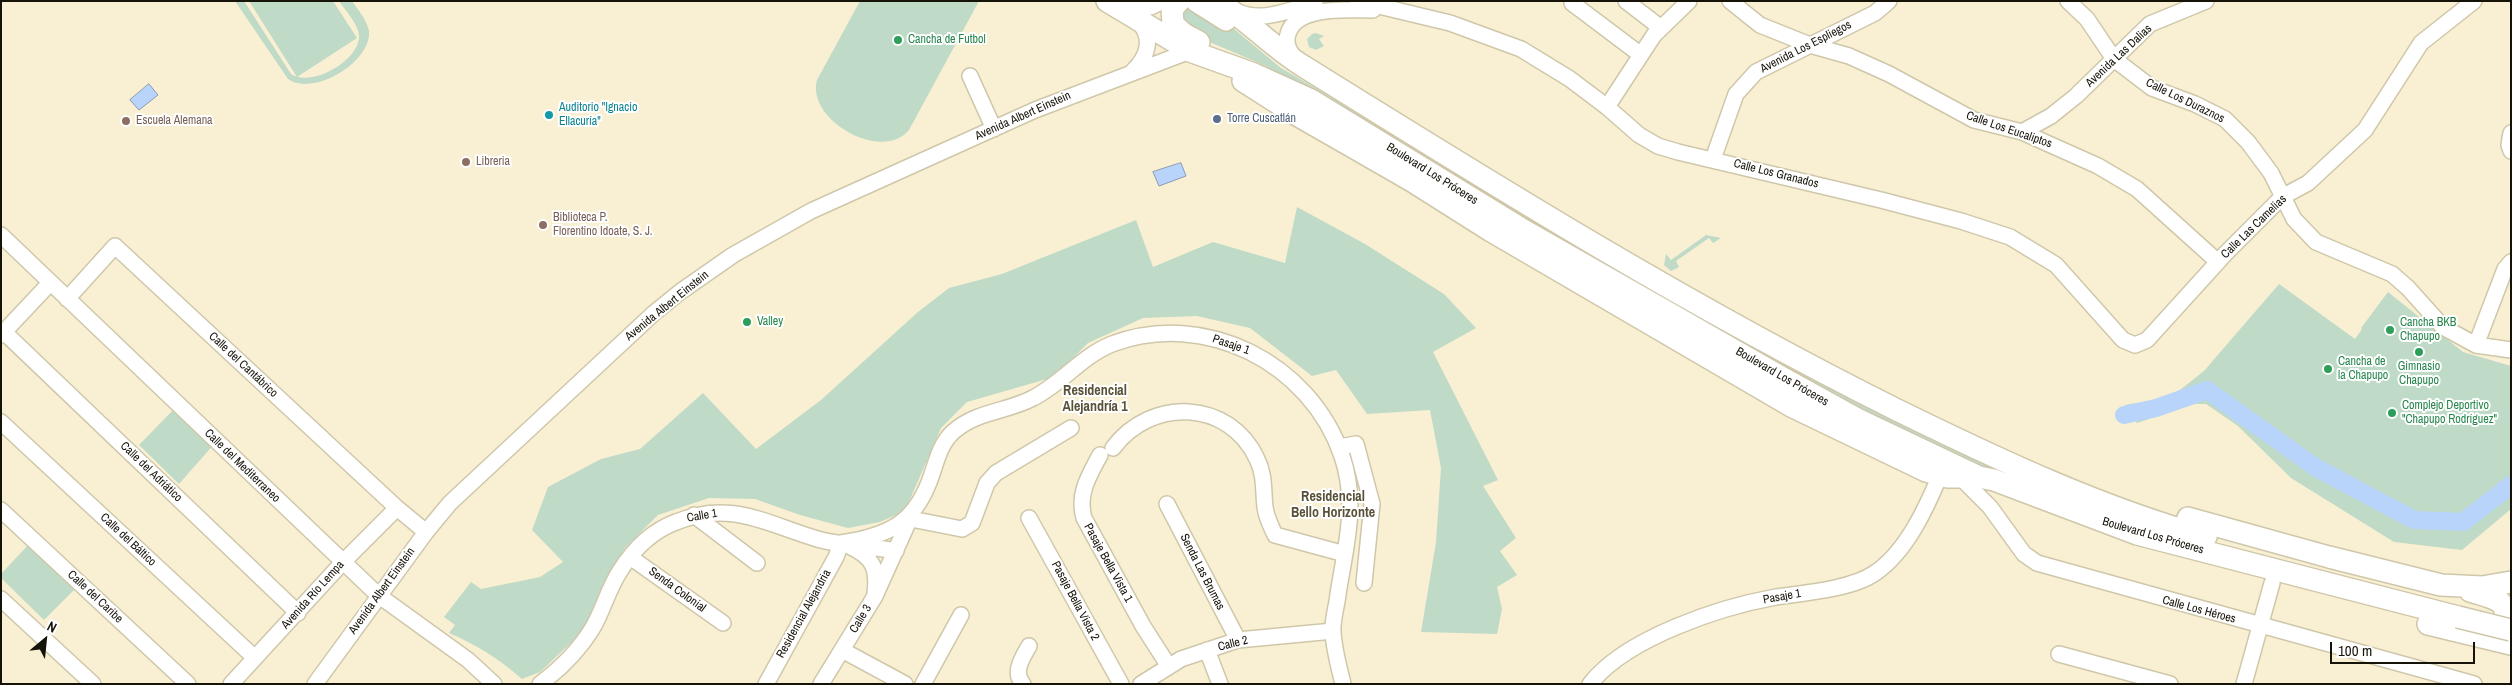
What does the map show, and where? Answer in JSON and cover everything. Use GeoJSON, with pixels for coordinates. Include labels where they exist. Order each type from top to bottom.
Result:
{"type":"FeatureCollection","features":[{"type":"Feature","properties":{"kind":"highway","name":"Boulevard Los Próceres"},"geometry":{"type":"LineString","coordinates":[[1107,1],[1138,11],[1190,51],[1254,74],[1311,100],[1473,199],[1960,477],[1994,480],[2137,534],[2460,602],[2511,630]]}},
{"type":"Feature","properties":{"kind":"highway"},"geometry":{"type":"LineString","coordinates":[[1138,11],[1156,1]]}},
{"type":"Feature","properties":{"kind":"highway"},"geometry":{"type":"LineString","coordinates":[[1179,1],[1172,9],[1171,18],[1184,34],[1269,71],[1311,100]]}},
{"type":"Feature","properties":{"kind":"highway"},"geometry":{"type":"LineString","coordinates":[[1196,1],[1216,12],[1280,64],[1382,114]]}},
{"type":"Feature","properties":{"kind":"highway","name":"Boulevard Los Próceres"},"geometry":{"type":"LineString","coordinates":[[1223,5],[1304,67],[1543,213],[1746,332],[1850,387],[2025,470],[2237,538],[2511,616]]}},
{"type":"Feature","properties":{"kind":"highway"},"geometry":{"type":"LineString","coordinates":[[1190,51],[1407,178],[1491,231],[1791,406],[1960,477]]}},
{"type":"Feature","properties":{"kind":"highway"},"geometry":{"type":"LineString","coordinates":[[1473,199],[1491,231]]}},
{"type":"Feature","properties":{"kind":"highway"},"geometry":{"type":"LineString","coordinates":[[2137,534],[2171,550],[2272,583],[2511,644]]}},
{"type":"Feature","properties":{"kind":"highway"},"geometry":{"type":"LineString","coordinates":[[2460,602],[2482,587],[2511,582]]}},
{"type":"Feature","properties":{"kind":"highway"},"geometry":{"type":"LineString","coordinates":[[2460,602],[2498,600],[2506,611],[2506,618],[2494,636],[2479,637]]}},
{"type":"Feature","properties":{"kind":"street"},"geometry":{"type":"LineString","coordinates":[[1223,5],[1255,17],[1270,16],[1329,1]]}},
{"type":"Feature","properties":{"kind":"street","name":"Calle Los Granados"},"geometry":{"type":"LineString","coordinates":[[1358,1],[1406,11],[1478,32],[1521,49],[1545,62],[1607,107],[1639,135],[1658,146],[1908,207],[2010,238],[2056,264],[2123,340],[2135,346]]}},
{"type":"Feature","properties":{"kind":"street"},"geometry":{"type":"LineString","coordinates":[[1626,1],[1660,28]]}},
{"type":"Feature","properties":{"kind":"street"},"geometry":{"type":"LineString","coordinates":[[1607,107],[1660,28],[1689,1]]}},
{"type":"Feature","properties":{"kind":"street","name":"Calle Los Eucaliptos"},"geometry":{"type":"LineString","coordinates":[[1730,1],[1760,25],[1810,45],[1849,56],[1889,74],[1974,120],[2022,132],[2041,139],[2098,166],[2137,189],[2218,262]]}},
{"type":"Feature","properties":{"kind":"street","name":"Avenida Los Espliegos"},"geometry":{"type":"LineString","coordinates":[[1713,159],[1736,94],[1756,72],[1875,13],[1889,1]]}},
{"type":"Feature","properties":{"kind":"street","name":"Calle Los Duraznos"},"geometry":{"type":"LineString","coordinates":[[2068,1],[2087,19],[2114,59],[2152,88],[2196,104],[2225,119],[2248,142],[2271,173],[2294,219],[2316,242],[2392,274],[2408,288],[2443,326],[2476,345],[2511,350]]}},
{"type":"Feature","properties":{"kind":"street","name":"Avenida Las Dalias"},"geometry":{"type":"LineString","coordinates":[[2022,132],[2040,122],[2076,96],[2150,24],[2206,1]]}},
{"type":"Feature","properties":{"kind":"street","name":"Calle Las Camelias"},"geometry":{"type":"LineString","coordinates":[[2135,346],[2147,340],[2218,262],[2282,196],[2308,183],[2365,130],[2421,43],[2474,1]]}},
{"type":"Feature","properties":{"kind":"street"},"geometry":{"type":"LineString","coordinates":[[1572,3],[1641,55]]}},
{"type":"Feature","properties":{"kind":"street"},"geometry":{"type":"LineString","coordinates":[[1129,75],[1144,58],[1147,50],[1147,34],[1138,11]]}},
{"type":"Feature","properties":{"kind":"street","name":"Calle Los Granados"},"geometry":{"type":"LineString","coordinates":[[1304,67],[1292,55],[1287,39],[1291,26],[1304,16],[1334,11],[1406,11]]}},
{"type":"Feature","properties":{"kind":"street","name":"Avenida Albert Einstein"},"geometry":{"type":"LineString","coordinates":[[315,684],[378,595],[450,503],[654,313],[707,272],[758,240],[811,211],[1077,92],[1129,75],[1163,60],[1190,51]]}},
{"type":"Feature","properties":{"kind":"street"},"geometry":{"type":"LineString","coordinates":[[970,76],[994,129]]}},
{"type":"Feature","properties":{"kind":"street"},"geometry":{"type":"LineString","coordinates":[[2040,122],[2041,139]]}},
{"type":"Feature","properties":{"kind":"street"},"geometry":{"type":"LineString","coordinates":[[2511,133],[2509,145],[2511,151]]}},
{"type":"Feature","properties":{"kind":"street","name":"Calle del Mediterraneo"},"geometry":{"type":"LineString","coordinates":[[1,235],[378,595],[468,660],[494,684]]}},
{"type":"Feature","properties":{"kind":"street","name":"Calle del Cantábrico"},"geometry":{"type":"LineString","coordinates":[[67,299],[115,246],[426,532]]}},
{"type":"Feature","properties":{"kind":"street"},"geometry":{"type":"LineString","coordinates":[[2476,345],[2505,269],[2511,262]]}},
{"type":"Feature","properties":{"kind":"street"},"geometry":{"type":"LineString","coordinates":[[3,333],[50,283]]}},
{"type":"Feature","properties":{"kind":"street","name":"Calle del Adriático"},"geometry":{"type":"LineString","coordinates":[[3,333],[298,613]]}},
{"type":"Feature","properties":{"kind":"street","name":"Pasaje 1"},"geometry":{"type":"LineString","coordinates":[[912,515],[930,482],[942,446],[953,432],[968,421],[977,416],[1031,400],[1051,388],[1088,358],[1110,345],[1158,334],[1195,335],[1225,341],[1265,359],[1311,402],[1326,423],[1339,447],[1348,479],[1352,504],[1333,631],[1343,684]]}},
{"type":"Feature","properties":{"kind":"street","name":"Pasaje Bella Vista 1"},"geometry":{"type":"LineString","coordinates":[[1168,666],[1143,626],[1084,518],[1081,500],[1085,483],[1107,452],[1127,432],[1161,414],[1186,410],[1217,420],[1240,435],[1252,449],[1258,460],[1263,473],[1265,509],[1276,535],[1344,554]]}},
{"type":"Feature","properties":{"kind":"street","name":"Calle del Báltico"},"geometry":{"type":"LineString","coordinates":[[1,422],[255,658]]}},
{"type":"Feature","properties":{"kind":"street"},"geometry":{"type":"LineString","coordinates":[[841,543],[880,535],[912,515],[962,529],[972,523],[987,483],[996,473],[1071,428]]}},
{"type":"Feature","properties":{"kind":"street"},"geometry":{"type":"LineString","coordinates":[[1339,447],[1356,444],[1372,504],[1364,583]]}},
{"type":"Feature","properties":{"kind":"street","name":"Calle Los Héroes"},"geometry":{"type":"LineString","coordinates":[[1960,477],[1990,506],[2024,554],[2037,563],[2474,684]]}},
{"type":"Feature","properties":{"kind":"street","name":"Pasaje 1"},"geometry":{"type":"LineString","coordinates":[[1590,684],[1600,671],[1633,648],[1699,618],[1763,600],[1834,588],[1875,573],[1892,557],[1960,477]]}},
{"type":"Feature","properties":{"kind":"street","name":"Senda Las Brumas"},"geometry":{"type":"LineString","coordinates":[[1168,504],[1238,640]]}},
{"type":"Feature","properties":{"kind":"street","name":"Avenida Río Lempa"},"geometry":{"type":"LineString","coordinates":[[231,684],[343,562],[398,508]]}},
{"type":"Feature","properties":{"kind":"street","name":"Calle del Caribe"},"geometry":{"type":"LineString","coordinates":[[1,510],[188,684]]}},
{"type":"Feature","properties":{"kind":"street","name":"Calle 1"},"geometry":{"type":"LineString","coordinates":[[540,684],[564,665],[592,629],[619,572],[630,556],[659,530],[694,514],[721,511],[743,515],[824,540],[896,551]]}},
{"type":"Feature","properties":{"kind":"street"},"geometry":{"type":"LineString","coordinates":[[694,514],[757,563]]}},
{"type":"Feature","properties":{"kind":"street"},"geometry":{"type":"LineString","coordinates":[[896,551],[912,515]]}},
{"type":"Feature","properties":{"kind":"street","name":"Pasaje Bella Vista 2"},"geometry":{"type":"LineString","coordinates":[[1030,518],[1121,684]]}},
{"type":"Feature","properties":{"kind":"street"},"geometry":{"type":"LineString","coordinates":[[841,543],[864,553],[872,562],[876,580],[875,596]]}},
{"type":"Feature","properties":{"kind":"street","name":"Residencial Alejandria"},"geometry":{"type":"LineString","coordinates":[[766,684],[836,557],[841,543]]}},
{"type":"Feature","properties":{"kind":"street","name":"Calle 3"},"geometry":{"type":"LineString","coordinates":[[821,684],[875,596],[896,551]]}},
{"type":"Feature","properties":{"kind":"street","name":"Senda Colonial"},"geometry":{"type":"LineString","coordinates":[[630,556],[723,623]]}},
{"type":"Feature","properties":{"kind":"street"},"geometry":{"type":"LineString","coordinates":[[2244,684],[2272,583]]}},
{"type":"Feature","properties":{"kind":"street"},"geometry":{"type":"LineString","coordinates":[[1,599],[92,684]]}},
{"type":"Feature","properties":{"kind":"street"},"geometry":{"type":"LineString","coordinates":[[923,684],[961,615]]}},
{"type":"Feature","properties":{"kind":"street","name":"Calle 2"},"geometry":{"type":"LineString","coordinates":[[1142,684],[1168,666],[1238,640],[1333,631]]}},
{"type":"Feature","properties":{"kind":"street"},"geometry":{"type":"LineString","coordinates":[[1023,684],[1019,680],[1018,667],[1029,646]]}},
{"type":"Feature","properties":{"kind":"street"},"geometry":{"type":"LineString","coordinates":[[842,650],[905,684]]}},
{"type":"Feature","properties":{"kind":"street"},"geometry":{"type":"LineString","coordinates":[[1207,650],[1220,684]]}},
{"type":"Feature","properties":{"kind":"street"},"geometry":{"type":"LineString","coordinates":[[2059,654],[2170,684]]}},
{"type":"Feature","properties":{"kind":"green space"},"geometry":{"type":"Polygon","coordinates":[[[235,1],[244,1],[291,74],[300,77],[311,77],[334,69],[344,62],[358,44],[359,35],[356,26],[339,1],[352,1],[369,31],[367,43],[361,54],[351,65],[339,73],[325,80],[299,83],[288,79],[235,1]]]}},
{"type":"Feature","properties":{"kind":"green space"},"geometry":{"type":"Polygon","coordinates":[[[249,1],[333,1],[357,38],[297,77],[249,1]]]}},
{"type":"Feature","properties":{"kind":"green space","name":"Cancha de Futbol"},"geometry":{"type":"Polygon","coordinates":[[[860,1],[979,1],[909,130],[897,139],[882,142],[865,139],[849,132],[834,122],[823,109],[817,95],[817,80],[860,1]]]}},
{"type":"Feature","properties":{"kind":"green space"},"geometry":{"type":"Polygon","coordinates":[[[1189,6],[1228,24],[1281,68],[1348,107],[1972,453],[2026,485],[1931,445],[1758,358],[1266,66],[1200,38],[1183,27],[1182,10],[1189,6]]]}},
{"type":"Feature","properties":{"kind":"green space"},"geometry":{"type":"Polygon","coordinates":[[[1316,33],[1324,36],[1319,39],[1324,46],[1316,50],[1309,47],[1307,39],[1316,33]]]}},
{"type":"Feature","properties":{"kind":"green space"},"geometry":{"type":"Polygon","coordinates":[[[1297,207],[1365,244],[1444,294],[1476,328],[1433,352],[1498,480],[1483,486],[1516,538],[1500,551],[1517,575],[1497,587],[1502,609],[1497,634],[1421,632],[1436,542],[1441,468],[1430,410],[1367,414],[1336,370],[1312,376],[1250,328],[1197,316],[1143,318],[1088,343],[1054,377],[967,402],[941,428],[905,511],[880,522],[848,528],[800,515],[755,499],[709,498],[658,515],[624,549],[588,621],[574,640],[540,672],[522,679],[487,653],[449,633],[455,625],[444,617],[471,582],[481,589],[540,577],[563,562],[532,530],[548,487],[601,459],[640,449],[703,393],[756,449],[821,400],[918,312],[949,288],[1002,274],[1136,220],[1153,267],[1213,242],[1285,263],[1297,207]]]}},
{"type":"Feature","properties":{"kind":"green space"},"geometry":{"type":"Polygon","coordinates":[[[1706,235],[1721,238],[1713,243],[1709,238],[1676,261],[1679,267],[1671,271],[1664,265],[1666,254],[1671,260],[1706,235]]]}},
{"type":"Feature","properties":{"kind":"green space","name":"Complejo Deportivo \"Chapupo Rodríguez\""},"geometry":{"type":"Polygon","coordinates":[[[2279,284],[2355,339],[2388,292],[2463,352],[2511,366],[2511,509],[2462,550],[2394,542],[2291,478],[2238,426],[2206,404],[2195,404],[2137,423],[2125,405],[2171,397],[2204,371],[2279,284]]]}},
{"type":"Feature","properties":{"kind":"green space"},"geometry":{"type":"Polygon","coordinates":[[[176,407],[215,443],[179,484],[139,445],[176,407]]]}},
{"type":"Feature","properties":{"kind":"green space"},"geometry":{"type":"Polygon","coordinates":[[[31,542],[78,586],[44,620],[1,578],[1,574],[31,542]]]}},
{"type":"Feature","properties":{"kind":"water"},"geometry":{"type":"Polygon","coordinates":[[[149,84],[158,95],[139,110],[130,100],[149,84]]]}},
{"type":"Feature","properties":{"kind":"water"},"geometry":{"type":"Polygon","coordinates":[[[1181,163],[1186,176],[1159,186],[1153,172],[1181,163]]]}},
{"type":"Feature","properties":{"kind":"waterway"},"geometry":{"type":"LineString","coordinates":[[2124,415],[2156,408],[2207,390],[2315,467],[2414,520],[2463,522],[2511,485]]}},
{"type":"Feature","properties":{"kind":"place","name":"Cancha de Futbol"},"geometry":{"type":"Point","coordinates":[898,40]}},
{"type":"Feature","properties":{"kind":"place","name":"Auditorio \"Ignacio Ellacuría\""},"geometry":{"type":"Point","coordinates":[549,115]}},
{"type":"Feature","properties":{"kind":"place","name":"Torre Cuscatlán"},"geometry":{"type":"Point","coordinates":[1217,119]}},
{"type":"Feature","properties":{"kind":"place","name":"Escuela Alemana"},"geometry":{"type":"Point","coordinates":[126,121]}},
{"type":"Feature","properties":{"kind":"place","name":"Libreria"},"geometry":{"type":"Point","coordinates":[466,162]}},
{"type":"Feature","properties":{"kind":"place","name":"Biblioteca P. Florentino Idoate, S. J."},"geometry":{"type":"Point","coordinates":[543,225]}},
{"type":"Feature","properties":{"kind":"place","name":"Valley"},"geometry":{"type":"Point","coordinates":[747,322]}},
{"type":"Feature","properties":{"kind":"place","name":"Cancha BKB Chapupo"},"geometry":{"type":"Point","coordinates":[2390,330]}},
{"type":"Feature","properties":{"kind":"place","name":"Gimnasio Chapupo"},"geometry":{"type":"Point","coordinates":[2419,352]}},
{"type":"Feature","properties":{"kind":"place","name":"Cancha de la Chapupo"},"geometry":{"type":"Point","coordinates":[2328,369]}},
{"type":"Feature","properties":{"kind":"place","name":"Complejo Deportivo \"Chapupo Rodríguez\""},"geometry":{"type":"Point","coordinates":[2392,413]}},
{"type":"Feature","properties":{"kind":"district","name":"Residencial Alejandría 1"},"geometry":{"type":"Point","coordinates":[1095,400]}},
{"type":"Feature","properties":{"kind":"district","name":"Residencial Bello Horizonte"},"geometry":{"type":"Point","coordinates":[1333,506]}}]}
